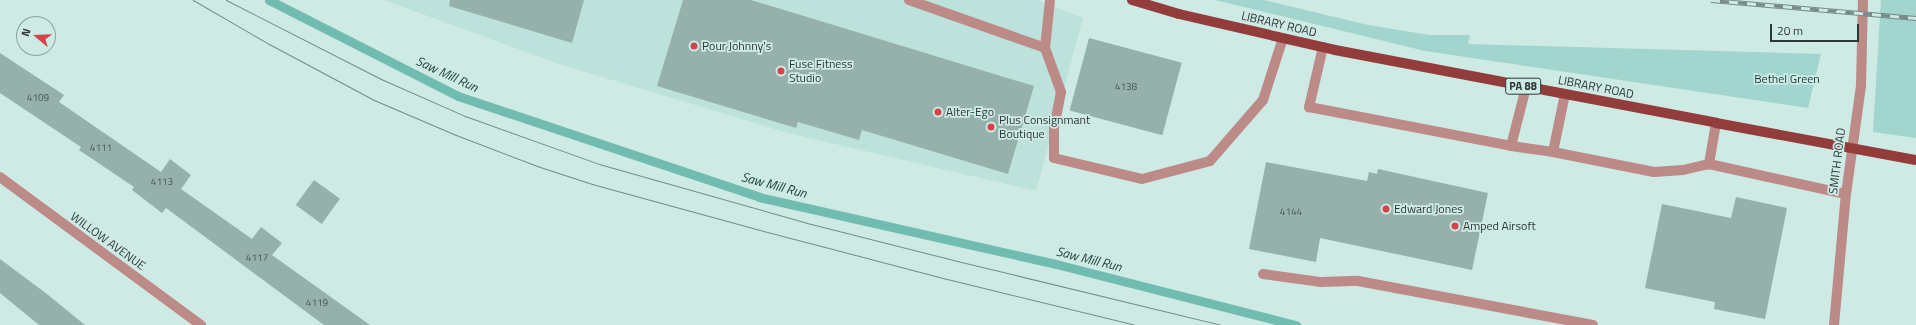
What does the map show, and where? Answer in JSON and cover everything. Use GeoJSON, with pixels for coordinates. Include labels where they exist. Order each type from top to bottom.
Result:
{"type":"FeatureCollection","features":[{"type":"Feature","properties":{"kind":"main road","name":"LIBRARY ROAD"},"geometry":{"type":"LineString","coordinates":[[1132,0],[1179,14],[1323,47],[1716,124],[1916,160]]}},
{"type":"Feature","properties":{"kind":"street"},"geometry":{"type":"LineString","coordinates":[[909,0],[1045,48]]}},
{"type":"Feature","properties":{"kind":"street"},"geometry":{"type":"LineString","coordinates":[[1050,0],[1045,48],[1061,92],[1054,128],[1054,158],[1142,179],[1210,161],[1263,100],[1283,38]]}},
{"type":"Feature","properties":{"kind":"street","name":"SMITH ROAD"},"geometry":{"type":"LineString","coordinates":[[1834,325],[1851,148],[1861,86],[1863,0]]}},
{"type":"Feature","properties":{"kind":"street"},"geometry":{"type":"LineString","coordinates":[[1323,47],[1309,107],[1385,120],[1511,146],[1553,152],[1654,172],[1683,170],[1709,164],[1846,194]]}},
{"type":"Feature","properties":{"kind":"street"},"geometry":{"type":"LineString","coordinates":[[1511,146],[1526,87]]}},
{"type":"Feature","properties":{"kind":"street"},"geometry":{"type":"LineString","coordinates":[[1553,152],[1565,94]]}},
{"type":"Feature","properties":{"kind":"street"},"geometry":{"type":"LineString","coordinates":[[1709,164],[1716,124]]}},
{"type":"Feature","properties":{"kind":"street","name":"WILLOW AVENUE"},"geometry":{"type":"LineString","coordinates":[[0,177],[201,325]]}},
{"type":"Feature","properties":{"kind":"street"},"geometry":{"type":"LineString","coordinates":[[1263,274],[1321,282],[1358,282],[1593,325]]}},
{"type":"Feature","properties":{"kind":"shaded area"},"geometry":{"type":"Polygon","coordinates":[[[384,0],[1038,0],[1083,18],[1036,191],[788,133],[559,64],[384,0]]]}},
{"type":"Feature","properties":{"kind":"green space","name":"Bethel Green"},"geometry":{"type":"Polygon","coordinates":[[[1215,0],[1264,0],[1368,25],[1429,35],[1470,35],[1468,44],[1821,54],[1808,108],[1425,51],[1215,0]]]}},
{"type":"Feature","properties":{"kind":"green space"},"geometry":{"type":"Polygon","coordinates":[[[1881,0],[1916,0],[1916,138],[1873,132],[1881,0]]]}},
{"type":"Feature","properties":{"kind":"building"},"geometry":{"type":"Polygon","coordinates":[[[450,0],[584,0],[572,43],[449,6],[450,0]]]}},
{"type":"Feature","properties":{"kind":"building"},"geometry":{"type":"Polygon","coordinates":[[[683,0],[751,0],[1034,86],[1008,174],[862,130],[859,140],[798,122],[796,128],[657,86],[683,0]]]}},
{"type":"Feature","properties":{"kind":"building"},"geometry":{"type":"Polygon","coordinates":[[[1089,38],[1182,63],[1162,135],[1070,110],[1089,38]]]}},
{"type":"Feature","properties":{"kind":"building"},"geometry":{"type":"Polygon","coordinates":[[[0,53],[64,95],[59,102],[161,172],[170,159],[191,175],[181,189],[252,239],[261,227],[282,243],[272,255],[370,325],[324,325],[166,208],[162,213],[132,190],[134,187],[79,150],[81,147],[0,93],[0,53]]]}},
{"type":"Feature","properties":{"kind":"building"},"geometry":{"type":"Polygon","coordinates":[[[1266,162],[1367,181],[1369,172],[1377,174],[1378,169],[1488,193],[1472,270],[1320,238],[1316,262],[1249,249],[1266,162]]]}},
{"type":"Feature","properties":{"kind":"building"},"geometry":{"type":"Polygon","coordinates":[[[314,180],[340,199],[322,224],[296,205],[314,180]]]}},
{"type":"Feature","properties":{"kind":"building"},"geometry":{"type":"Polygon","coordinates":[[[1736,197],[1787,208],[1765,319],[1714,309],[1715,302],[1645,288],[1662,204],[1731,218],[1736,197]]]}},
{"type":"Feature","properties":{"kind":"building"},"geometry":{"type":"Polygon","coordinates":[[[0,259],[85,325],[39,325],[0,293],[0,259]]]}},
{"type":"Feature","properties":{"kind":"waterway","name":"Saw Mill Run"},"geometry":{"type":"LineString","coordinates":[[269,0],[458,96],[759,197],[1056,264],[1296,325]]}},
{"type":"Feature","properties":{"kind":"tram line"},"geometry":{"type":"LineString","coordinates":[[193,0],[269,44],[374,100],[456,135],[537,166],[592,184],[760,230],[947,279],[1136,325]]}},
{"type":"Feature","properties":{"kind":"tram line"},"geometry":{"type":"LineString","coordinates":[[226,0],[381,79],[465,116],[599,164],[811,224],[1221,325]]}},
{"type":"Feature","properties":{"kind":"railway"},"geometry":{"type":"LineString","coordinates":[[1711,0],[1916,18]]}},
{"type":"Feature","properties":{"kind":"place","name":"Pour Johnny's"},"geometry":{"type":"Point","coordinates":[694,46]}},
{"type":"Feature","properties":{"kind":"place","name":"Fuse Fitness Studio"},"geometry":{"type":"Point","coordinates":[781,71]}},
{"type":"Feature","properties":{"kind":"place","name":"Alter-Ego"},"geometry":{"type":"Point","coordinates":[938,112]}},
{"type":"Feature","properties":{"kind":"place","name":"Plus Consignmant Boutique"},"geometry":{"type":"Point","coordinates":[991,127]}},
{"type":"Feature","properties":{"kind":"place","name":"Edward Jones"},"geometry":{"type":"Point","coordinates":[1386,209]}},
{"type":"Feature","properties":{"kind":"place","name":"Amped Airsoft"},"geometry":{"type":"Point","coordinates":[1455,226]}}]}
